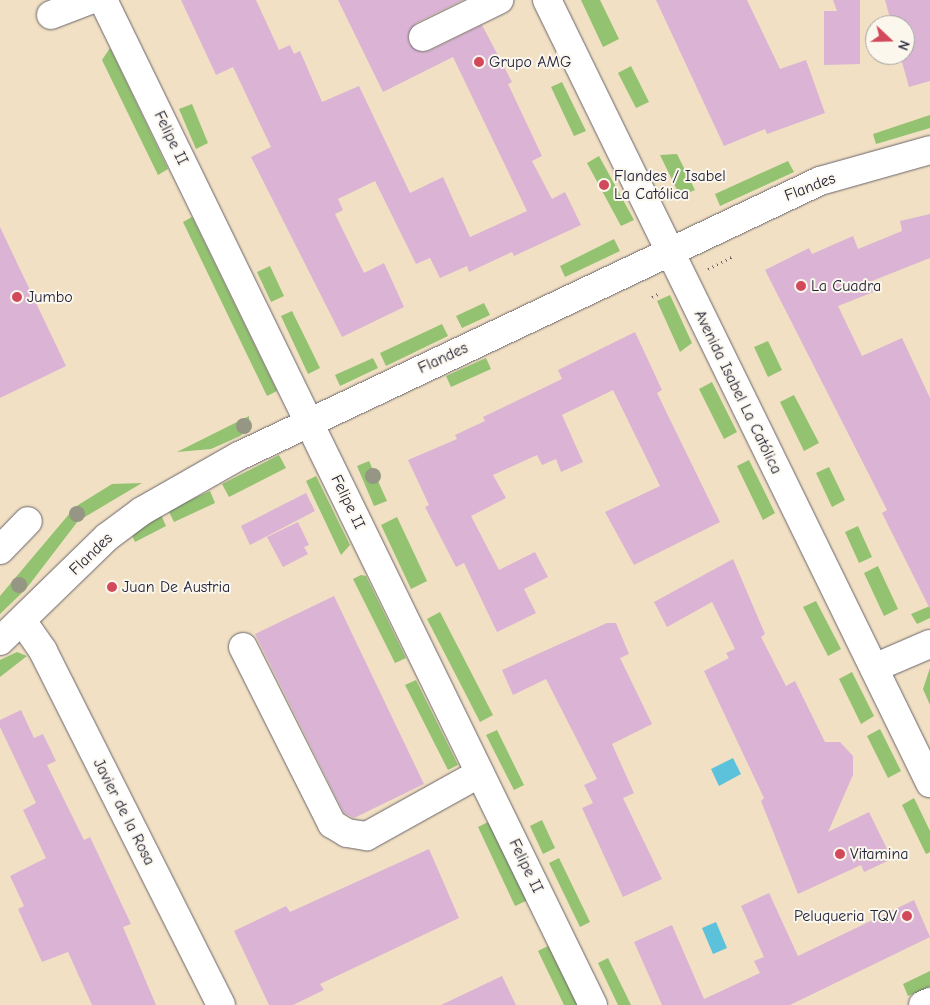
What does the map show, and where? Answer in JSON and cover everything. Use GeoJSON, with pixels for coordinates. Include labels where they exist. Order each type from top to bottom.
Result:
{"type":"FeatureCollection","features":[{"type":"Feature","properties":{"kind":"street"},"geometry":{"type":"LineString","coordinates":[[51,15],[90,0]]}},
{"type":"Feature","properties":{"kind":"street","name":"Felipe II"},"geometry":{"type":"LineString","coordinates":[[103,0],[593,1005]]}},
{"type":"Feature","properties":{"kind":"street"},"geometry":{"type":"LineString","coordinates":[[423,37],[499,0]]}},
{"type":"Feature","properties":{"kind":"street","name":"Avenida Isabel La Católica"},"geometry":{"type":"LineString","coordinates":[[547,0],[930,783]]}},
{"type":"Feature","properties":{"kind":"street","name":"Flandes"},"geometry":{"type":"LineString","coordinates":[[0,641],[23,622],[107,537],[142,511],[309,421],[820,180],[930,150]]}},
{"type":"Feature","properties":{"kind":"street"},"geometry":{"type":"LineString","coordinates":[[0,550],[28,521]]}},
{"type":"Feature","properties":{"kind":"street","name":"Javier de la Rosa"},"geometry":{"type":"LineString","coordinates":[[23,622],[44,651],[221,1005]]}},
{"type":"Feature","properties":{"kind":"street"},"geometry":{"type":"LineString","coordinates":[[874,668],[930,644]]}},
{"type":"Feature","properties":{"kind":"street"},"geometry":{"type":"LineString","coordinates":[[243,647],[332,824],[347,833],[367,836],[480,772]]}},
{"type":"Feature","properties":{"kind":"street"},"geometry":{"type":"LineString","coordinates":[[923,1005],[930,1002]]}},
{"type":"Feature","properties":{"kind":"green space"},"geometry":{"type":"Polygon","coordinates":[[[581,0],[600,0],[619,39],[603,47],[581,0]]]}},
{"type":"Feature","properties":{"kind":"green space"},"geometry":{"type":"Polygon","coordinates":[[[110,48],[168,169],[158,175],[102,60],[110,48]]]}},
{"type":"Feature","properties":{"kind":"green space"},"geometry":{"type":"Polygon","coordinates":[[[631,66],[649,102],[636,108],[618,73],[631,66]]]}},
{"type":"Feature","properties":{"kind":"green space"},"geometry":{"type":"Polygon","coordinates":[[[562,82],[586,131],[574,136],[551,87],[562,82]]]}},
{"type":"Feature","properties":{"kind":"green space"},"geometry":{"type":"Polygon","coordinates":[[[192,104],[208,143],[196,149],[179,109],[192,104]]]}},
{"type":"Feature","properties":{"kind":"green space"},"geometry":{"type":"Polygon","coordinates":[[[930,115],[930,128],[876,144],[873,134],[930,115]]]}},
{"type":"Feature","properties":{"kind":"green space"},"geometry":{"type":"Polygon","coordinates":[[[677,154],[695,190],[680,196],[660,155],[677,154]]]}},
{"type":"Feature","properties":{"kind":"green space"},"geometry":{"type":"Polygon","coordinates":[[[599,156],[634,220],[621,226],[587,163],[599,156]]]}},
{"type":"Feature","properties":{"kind":"green space"},"geometry":{"type":"Polygon","coordinates":[[[788,161],[794,172],[720,206],[715,194],[788,161]]]}},
{"type":"Feature","properties":{"kind":"green space"},"geometry":{"type":"Polygon","coordinates":[[[192,217],[277,391],[267,396],[183,222],[192,217]]]}},
{"type":"Feature","properties":{"kind":"green space"},"geometry":{"type":"Polygon","coordinates":[[[614,239],[620,251],[565,277],[560,266],[614,239]]]}},
{"type":"Feature","properties":{"kind":"green space"},"geometry":{"type":"Polygon","coordinates":[[[270,266],[284,296],[271,302],[257,272],[270,266]]]}},
{"type":"Feature","properties":{"kind":"green space"},"geometry":{"type":"Polygon","coordinates":[[[670,295],[692,343],[680,352],[657,301],[670,295]]]}},
{"type":"Feature","properties":{"kind":"green space"},"geometry":{"type":"Polygon","coordinates":[[[484,303],[490,315],[462,328],[456,316],[484,303]]]}},
{"type":"Feature","properties":{"kind":"green space"},"geometry":{"type":"Polygon","coordinates":[[[292,311],[320,368],[308,374],[281,316],[292,311]]]}},
{"type":"Feature","properties":{"kind":"green space"},"geometry":{"type":"Polygon","coordinates":[[[442,324],[448,336],[386,366],[380,353],[442,324]]]}},
{"type":"Feature","properties":{"kind":"green space"},"geometry":{"type":"Polygon","coordinates":[[[768,341],[782,370],[768,377],[754,347],[768,341]]]}},
{"type":"Feature","properties":{"kind":"green space"},"geometry":{"type":"Polygon","coordinates":[[[373,358],[378,368],[340,386],[335,375],[373,358]]]}},
{"type":"Feature","properties":{"kind":"green space"},"geometry":{"type":"Polygon","coordinates":[[[486,358],[491,369],[451,387],[446,376],[486,358]]]}},
{"type":"Feature","properties":{"kind":"green space"},"geometry":{"type":"Polygon","coordinates":[[[712,382],[737,432],[724,439],[699,389],[712,382]]]}},
{"type":"Feature","properties":{"kind":"green space"},"geometry":{"type":"Polygon","coordinates":[[[794,395],[819,443],[804,451],[780,402],[794,395]]]}},
{"type":"Feature","properties":{"kind":"green space"},"geometry":{"type":"Polygon","coordinates":[[[249,416],[250,429],[240,436],[211,449],[177,452],[249,416]]]}},
{"type":"Feature","properties":{"kind":"green space"},"geometry":{"type":"Polygon","coordinates":[[[279,455],[286,468],[229,497],[222,484],[279,455]]]}},
{"type":"Feature","properties":{"kind":"green space"},"geometry":{"type":"Polygon","coordinates":[[[749,460],[775,513],[763,520],[737,466],[749,460]]]}},
{"type":"Feature","properties":{"kind":"green space"},"geometry":{"type":"Polygon","coordinates":[[[369,461],[387,501],[374,506],[357,466],[369,461]]]}},
{"type":"Feature","properties":{"kind":"green space"},"geometry":{"type":"Polygon","coordinates":[[[829,467],[845,500],[832,507],[816,473],[829,467]]]}},
{"type":"Feature","properties":{"kind":"green space"},"geometry":{"type":"Polygon","coordinates":[[[316,476],[350,545],[341,555],[306,481],[316,476]]]}},
{"type":"Feature","properties":{"kind":"green space"},"geometry":{"type":"Polygon","coordinates":[[[142,483],[78,521],[26,589],[0,614],[0,596],[75,507],[112,484],[142,483]]]}},
{"type":"Feature","properties":{"kind":"green space"},"geometry":{"type":"Polygon","coordinates":[[[210,491],[215,503],[174,522],[168,510],[210,491]]]}},
{"type":"Feature","properties":{"kind":"green space"},"geometry":{"type":"Polygon","coordinates":[[[161,515],[166,526],[135,542],[130,531],[161,515]]]}},
{"type":"Feature","properties":{"kind":"green space"},"geometry":{"type":"Polygon","coordinates":[[[397,517],[427,581],[411,589],[381,525],[397,517]]]}},
{"type":"Feature","properties":{"kind":"green space"},"geometry":{"type":"Polygon","coordinates":[[[858,526],[872,557],[859,563],[845,532],[858,526]]]}},
{"type":"Feature","properties":{"kind":"green space"},"geometry":{"type":"Polygon","coordinates":[[[878,566],[898,609],[884,616],[864,573],[878,566]]]}},
{"type":"Feature","properties":{"kind":"green space"},"geometry":{"type":"Polygon","coordinates":[[[361,575],[366,576],[406,658],[395,663],[353,579],[361,575]]]}},
{"type":"Feature","properties":{"kind":"green space"},"geometry":{"type":"Polygon","coordinates":[[[816,601],[841,649],[828,656],[803,607],[816,601]]]}},
{"type":"Feature","properties":{"kind":"green space"},"geometry":{"type":"Polygon","coordinates":[[[930,606],[930,618],[917,624],[911,614],[930,606]]]}},
{"type":"Feature","properties":{"kind":"green space"},"geometry":{"type":"Polygon","coordinates":[[[440,612],[493,715],[480,722],[427,619],[440,612]]]}},
{"type":"Feature","properties":{"kind":"green space"},"geometry":{"type":"Polygon","coordinates":[[[17,652],[27,656],[0,677],[0,660],[17,652]]]}},
{"type":"Feature","properties":{"kind":"green space"},"geometry":{"type":"Polygon","coordinates":[[[930,668],[930,705],[923,689],[930,668]]]}},
{"type":"Feature","properties":{"kind":"green space"},"geometry":{"type":"Polygon","coordinates":[[[852,672],[874,716],[861,724],[839,679],[852,672]]]}},
{"type":"Feature","properties":{"kind":"green space"},"geometry":{"type":"Polygon","coordinates":[[[416,680],[458,765],[448,770],[405,685],[416,680]]]}},
{"type":"Feature","properties":{"kind":"green space"},"geometry":{"type":"Polygon","coordinates":[[[880,729],[901,771],[888,778],[867,736],[880,729]]]}},
{"type":"Feature","properties":{"kind":"green space"},"geometry":{"type":"Polygon","coordinates":[[[497,730],[524,785],[514,790],[486,735],[497,730]]]}},
{"type":"Feature","properties":{"kind":"green space"},"geometry":{"type":"Polygon","coordinates":[[[914,798],[930,831],[930,852],[926,854],[902,805],[914,798]]]}},
{"type":"Feature","properties":{"kind":"green space"},"geometry":{"type":"Polygon","coordinates":[[[542,820],[555,848],[543,854],[530,826],[542,820]]]}},
{"type":"Feature","properties":{"kind":"green space"},"geometry":{"type":"Polygon","coordinates":[[[490,821],[528,900],[515,906],[478,827],[490,821]]]}},
{"type":"Feature","properties":{"kind":"green space"},"geometry":{"type":"Polygon","coordinates":[[[559,858],[590,922],[580,927],[549,863],[559,858]]]}},
{"type":"Feature","properties":{"kind":"green space"},"geometry":{"type":"Polygon","coordinates":[[[548,946],[578,1005],[564,1005],[538,951],[548,946]]]}},
{"type":"Feature","properties":{"kind":"green space"},"geometry":{"type":"Polygon","coordinates":[[[608,958],[631,1005],[618,1005],[598,963],[608,958]]]}},
{"type":"Feature","properties":{"kind":"green space"},"geometry":{"type":"Polygon","coordinates":[[[930,971],[930,987],[908,996],[903,984],[930,971]]]}},
{"type":"Feature","properties":{"kind":"water"},"geometry":{"type":"Polygon","coordinates":[[[733,758],[741,774],[719,786],[711,769],[733,758]]]}},
{"type":"Feature","properties":{"kind":"water"},"geometry":{"type":"Polygon","coordinates":[[[716,922],[727,948],[713,954],[702,928],[716,922]]]}},
{"type":"Feature","properties":{"kind":"building"},"geometry":{"type":"Polygon","coordinates":[[[181,0],[256,0],[279,50],[290,45],[294,54],[300,51],[322,102],[359,86],[410,193],[443,177],[470,237],[527,211],[453,57],[383,92],[338,0],[463,0],[416,23],[408,35],[409,44],[421,52],[429,51],[482,25],[512,82],[508,84],[542,156],[532,161],[552,199],[565,192],[581,225],[514,256],[512,252],[469,272],[467,266],[440,278],[430,258],[416,264],[375,181],[338,199],[343,210],[335,214],[364,273],[384,263],[404,307],[342,337],[251,157],[271,147],[233,67],[216,75],[181,0]]]}},
{"type":"Feature","properties":{"kind":"building"},"geometry":{"type":"Polygon","coordinates":[[[656,0],[747,0],[780,69],[806,60],[825,113],[767,134],[765,129],[724,146],[656,0]]]}},
{"type":"Feature","properties":{"kind":"building"},"geometry":{"type":"Polygon","coordinates":[[[833,0],[860,0],[860,64],[824,65],[824,11],[837,11],[833,0]]]}},
{"type":"Feature","properties":{"kind":"building"},"geometry":{"type":"Polygon","coordinates":[[[885,0],[930,0],[930,81],[909,87],[903,65],[915,65],[915,15],[889,15],[885,0]]]}},
{"type":"Feature","properties":{"kind":"building"},"geometry":{"type":"Polygon","coordinates":[[[930,214],[930,258],[872,281],[876,291],[838,306],[862,356],[902,338],[930,398],[930,609],[882,513],[887,510],[765,270],[809,248],[812,254],[853,236],[858,249],[902,231],[900,221],[930,214]]]}},
{"type":"Feature","properties":{"kind":"building","name":"Jumbo"},"geometry":{"type":"Polygon","coordinates":[[[0,227],[66,366],[0,398],[0,227]]]}},
{"type":"Feature","properties":{"kind":"building"},"geometry":{"type":"Polygon","coordinates":[[[635,332],[662,390],[657,393],[720,522],[634,565],[605,512],[660,486],[613,390],[562,415],[583,462],[561,472],[556,459],[542,465],[537,455],[493,475],[506,498],[471,516],[499,570],[535,552],[548,577],[524,589],[536,613],[497,632],[464,563],[456,567],[425,507],[429,505],[408,460],[457,439],[455,435],[485,421],[483,417],[562,379],[558,370],[635,332]]]}},
{"type":"Feature","properties":{"kind":"building"},"geometry":{"type":"Polygon","coordinates":[[[306,493],[315,511],[250,545],[241,526],[306,493]]]}},
{"type":"Feature","properties":{"kind":"building"},"geometry":{"type":"Polygon","coordinates":[[[298,522],[309,545],[304,547],[308,554],[283,567],[267,537],[298,522]]]}},
{"type":"Feature","properties":{"kind":"building"},"geometry":{"type":"Polygon","coordinates":[[[733,559],[765,634],[761,637],[786,686],[795,681],[825,742],[840,742],[853,756],[853,775],[828,832],[869,812],[892,859],[864,872],[861,865],[798,894],[761,801],[764,798],[704,671],[729,658],[726,653],[735,649],[712,602],[667,627],[654,602],[733,559]]]}},
{"type":"Feature","properties":{"kind":"building"},"geometry":{"type":"Polygon","coordinates":[[[334,596],[424,784],[354,818],[344,813],[255,634],[334,596]]]}},
{"type":"Feature","properties":{"kind":"building"},"geometry":{"type":"Polygon","coordinates":[[[607,623],[616,623],[629,654],[620,658],[652,724],[612,744],[634,793],[623,798],[662,879],[623,897],[582,808],[593,803],[584,785],[597,779],[546,679],[513,695],[502,670],[607,623]]]}},
{"type":"Feature","properties":{"kind":"building"},"geometry":{"type":"Polygon","coordinates":[[[21,710],[34,738],[43,734],[56,761],[47,765],[84,840],[90,837],[131,924],[123,927],[156,1005],[92,1005],[68,952],[42,962],[18,909],[24,906],[10,876],[46,858],[23,810],[36,803],[0,727],[0,720],[21,710]]]}},
{"type":"Feature","properties":{"kind":"building"},"geometry":{"type":"Polygon","coordinates":[[[429,849],[459,918],[320,984],[324,990],[293,1005],[269,1005],[234,931],[286,906],[290,912],[429,849]]]}},
{"type":"Feature","properties":{"kind":"building"},"geometry":{"type":"Polygon","coordinates":[[[769,893],[798,956],[914,900],[930,937],[790,1005],[662,1005],[634,942],[672,925],[704,999],[760,973],[754,961],[764,957],[741,906],[769,893]]]}},
{"type":"Feature","properties":{"kind":"building"},"geometry":{"type":"Polygon","coordinates":[[[502,976],[516,1005],[441,1005],[502,976]]]}},
{"type":"Feature","properties":{"kind":"place","name":"Grupo AMG"},"geometry":{"type":"Point","coordinates":[479,62]}},
{"type":"Feature","properties":{"kind":"place","name":"Flandes / Isabel La Católica"},"geometry":{"type":"Point","coordinates":[604,185]}},
{"type":"Feature","properties":{"kind":"place","name":"La Cuadra"},"geometry":{"type":"Point","coordinates":[801,286]}},
{"type":"Feature","properties":{"kind":"place","name":"Jumbo"},"geometry":{"type":"Point","coordinates":[17,297]}},
{"type":"Feature","properties":{"kind":"place","name":"Juan De Austria"},"geometry":{"type":"Point","coordinates":[112,587]}},
{"type":"Feature","properties":{"kind":"place","name":"Vitamina"},"geometry":{"type":"Point","coordinates":[840,854]}},
{"type":"Feature","properties":{"kind":"place","name":"Peluqueria TQV"},"geometry":{"type":"Point","coordinates":[907,916]}}]}
